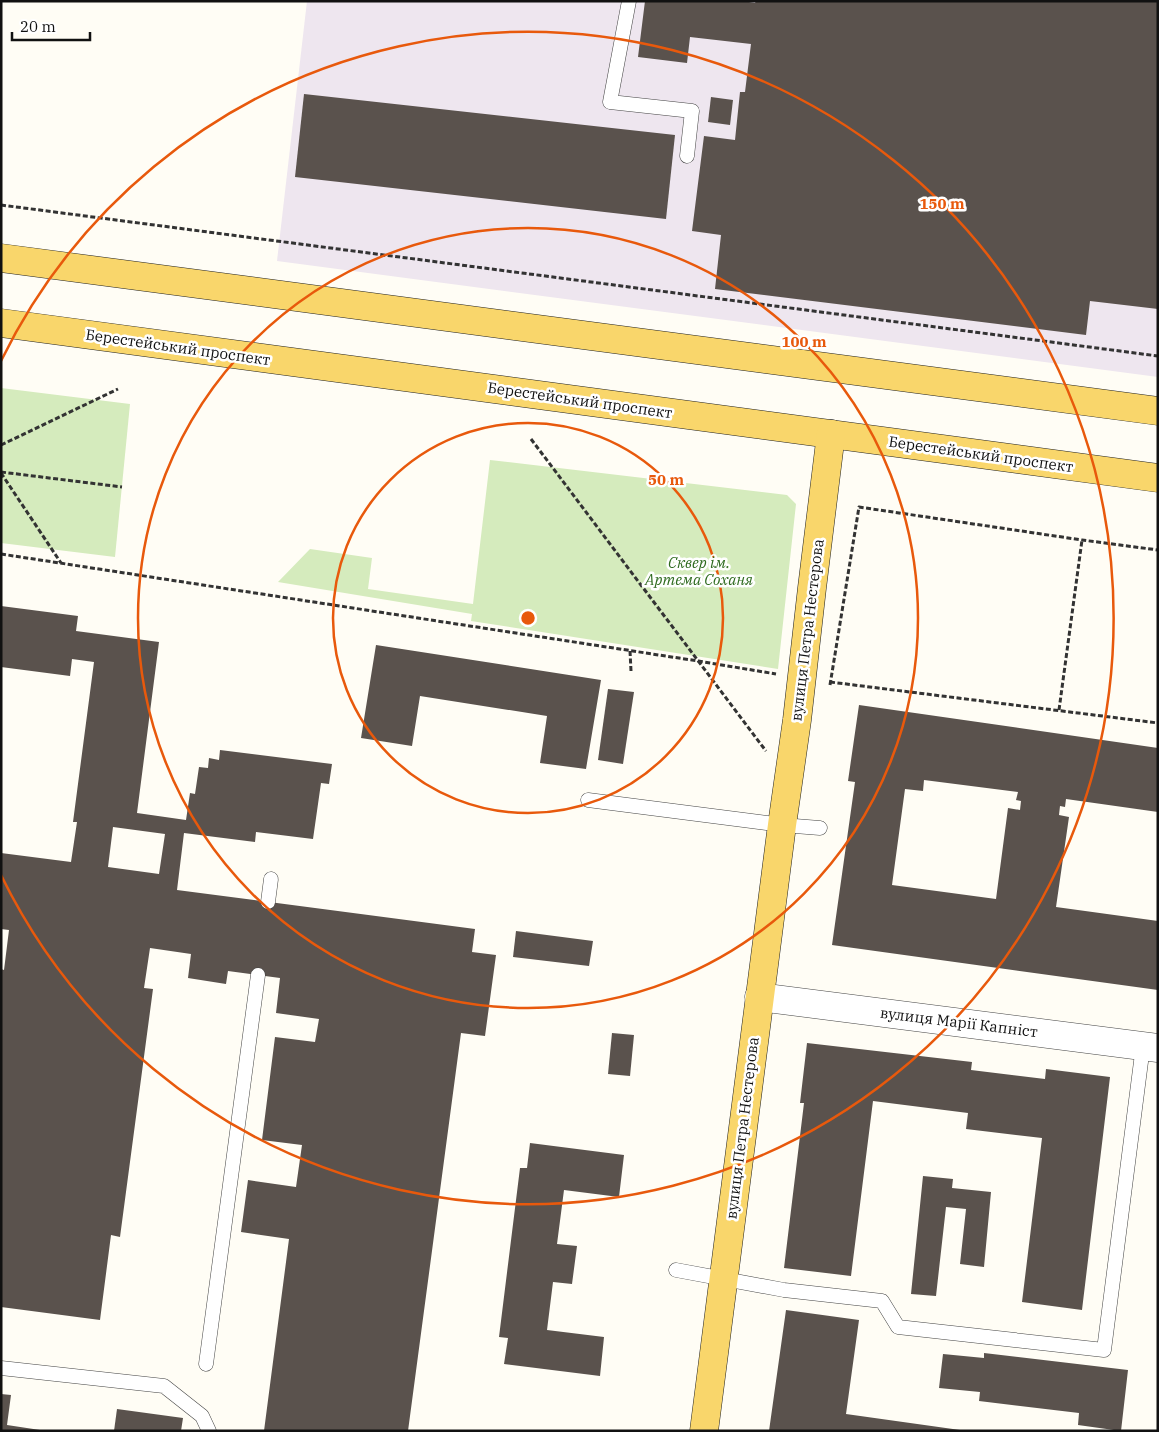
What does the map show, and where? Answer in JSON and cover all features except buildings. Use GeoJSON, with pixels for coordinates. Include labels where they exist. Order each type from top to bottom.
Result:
{"type":"FeatureCollection","features":[{"type":"Feature","properties":{"kind":"main road"},"geometry":{"type":"LineString","coordinates":[[1,258],[1158,411]]}},
{"type":"Feature","properties":{"kind":"main road","name":"Берестейський проспект"},"geometry":{"type":"LineString","coordinates":[[1,323],[1158,478]]}},
{"type":"Feature","properties":{"kind":"main road","name":"вулиця Петра Нестерова"},"geometry":{"type":"LineString","coordinates":[[704,1431],[759,997],[802,679],[831,434]]}},
{"type":"Feature","properties":{"kind":"street","name":"вулиця Марії Капніст"},"geometry":{"type":"LineString","coordinates":[[759,997],[1150,1047]]}},
{"type":"Feature","properties":{"kind":"lane"},"geometry":{"type":"LineString","coordinates":[[629,1],[610,102],[692,111],[687,156]]}},
{"type":"Feature","properties":{"kind":"lane"},"geometry":{"type":"LineString","coordinates":[[588,800],[782,825],[820,828]]}},
{"type":"Feature","properties":{"kind":"lane"},"geometry":{"type":"LineString","coordinates":[[268,902],[271,879]]}},
{"type":"Feature","properties":{"kind":"lane"},"geometry":{"type":"LineString","coordinates":[[206,1364],[258,975]]}},
{"type":"Feature","properties":{"kind":"lane"},"geometry":{"type":"LineString","coordinates":[[676,1270],[784,1290],[882,1301],[898,1327],[1104,1350],[1150,1047]]}},
{"type":"Feature","properties":{"kind":"lane"},"geometry":{"type":"LineString","coordinates":[[1,1368],[164,1386],[202,1416],[209,1431]]}},
{"type":"Feature","properties":{"kind":"path"},"geometry":{"type":"LineString","coordinates":[[1,205],[1158,356]]}},
{"type":"Feature","properties":{"kind":"path"},"geometry":{"type":"LineString","coordinates":[[1,444],[118,390]]}},
{"type":"Feature","properties":{"kind":"path"},"geometry":{"type":"LineString","coordinates":[[531,439],[766,752]]}},
{"type":"Feature","properties":{"kind":"path"},"geometry":{"type":"LineString","coordinates":[[1,472],[122,487]]}},
{"type":"Feature","properties":{"kind":"path"},"geometry":{"type":"LineString","coordinates":[[1,472],[62,564]]}},
{"type":"Feature","properties":{"kind":"path"},"geometry":{"type":"LineString","coordinates":[[859,507],[1158,550]]}},
{"type":"Feature","properties":{"kind":"path"},"geometry":{"type":"LineString","coordinates":[[1058,710],[1082,540]]}},
{"type":"Feature","properties":{"kind":"path"},"geometry":{"type":"LineString","coordinates":[[1,554],[698,661],[802,679],[1158,722]]}},
{"type":"Feature","properties":{"kind":"path"},"geometry":{"type":"LineString","coordinates":[[630,651],[631,671]]}},
{"type":"Feature","properties":{"kind":"shaded area"},"geometry":{"type":"Polygon","coordinates":[[[307,1],[1158,1],[1158,377],[277,261],[307,1]]]}},
{"type":"Feature","properties":{"kind":"green space"},"geometry":{"type":"Polygon","coordinates":[[[1,388],[130,404],[115,557],[1,543],[1,388]]]}},
{"type":"Feature","properties":{"kind":"green space","name":"Сквер ім. Артема Соханя"},"geometry":{"type":"Polygon","coordinates":[[[490,460],[787,495],[796,504],[778,669],[471,621],[472,614],[278,582],[310,549],[372,558],[368,589],[473,604],[490,460]]]}}]}
